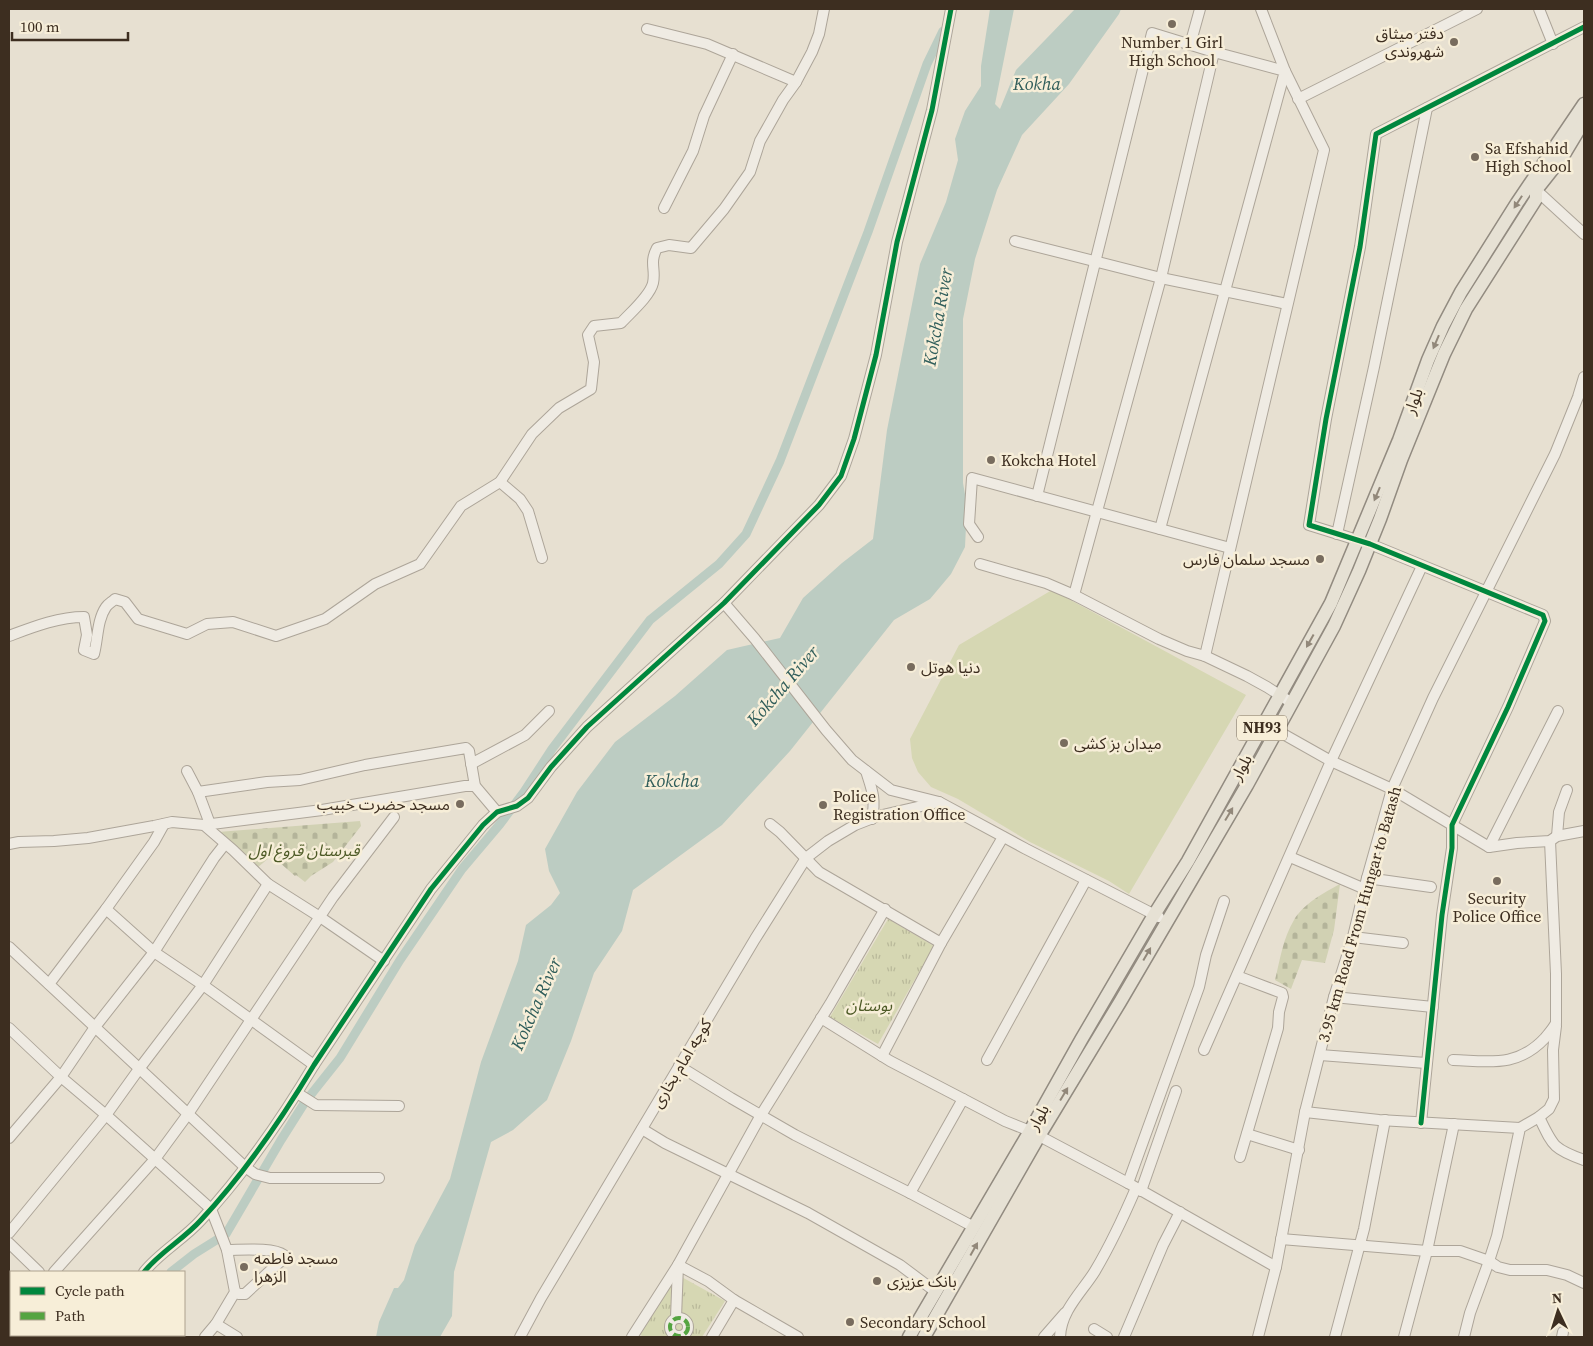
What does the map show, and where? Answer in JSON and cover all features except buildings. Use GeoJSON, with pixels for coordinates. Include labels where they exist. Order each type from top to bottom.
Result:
{"type":"FeatureCollection","features":[{"type":"Feature","properties":{"kind":"main road","name":"بلوار"},"geometry":{"type":"LineString","coordinates":[[924,1337],[996,1199],[1166,921],[1246,785],[1334,626],[1359,571],[1364,542],[1428,360],[1443,326],[1461,292],[1517,203],[1584,104]]}},
{"type":"Feature","properties":{"kind":"main road","name":"بلوار"},"geometry":{"type":"LineString","coordinates":[[1035,1133],[1081,1040],[1188,861],[1364,542],[1380,519],[1401,460],[1444,354],[1466,309],[1536,199],[1536,190],[1563,156],[1584,121]]}},
{"type":"Feature","properties":{"kind":"main road","name":"بلوار"},"geometry":{"type":"LineString","coordinates":[[909,1337],[974,1227],[996,1199]]}},
{"type":"Feature","properties":{"kind":"street"},"geometry":{"type":"LineString","coordinates":[[9,636],[42,624],[72,617],[84,617],[87,635],[84,650],[94,654],[99,624],[106,607],[115,599],[125,602],[138,619],[186,634],[207,624],[233,622],[276,636],[325,619],[375,584],[420,564],[461,506],[500,482],[532,434],[559,408],[591,389],[594,362],[588,335],[594,326],[621,323],[645,296],[653,283],[652,257],[657,248],[669,245],[691,248],[724,209],[750,172],[760,141],[812,52],[824,9]]}},
{"type":"Feature","properties":{"kind":"street"},"geometry":{"type":"LineString","coordinates":[[145,1271],[211,1210],[300,1096],[314,1065],[431,889],[484,825],[497,812],[517,806],[528,798],[551,767],[587,728],[724,603],[819,505],[841,476],[854,439],[876,355],[896,242],[932,110],[950,9]]}},
{"type":"Feature","properties":{"kind":"street"},"geometry":{"type":"LineString","coordinates":[[1190,46],[1200,9]]}},
{"type":"Feature","properties":{"kind":"street"},"geometry":{"type":"LineString","coordinates":[[1205,656],[1324,150],[1285,71],[1261,9]]}},
{"type":"Feature","properties":{"kind":"street"},"geometry":{"type":"LineString","coordinates":[[1298,99],[1477,9]]}},
{"type":"Feature","properties":{"kind":"street"},"geometry":{"type":"LineString","coordinates":[[1539,9],[1553,44]]}},
{"type":"Feature","properties":{"kind":"street"},"geometry":{"type":"LineString","coordinates":[[1421,1122],[1442,915],[1452,848],[1452,825],[1508,708],[1545,620],[1543,615],[1364,542],[1309,525],[1326,419],[1360,247],[1376,134],[1584,27]]}},
{"type":"Feature","properties":{"kind":"street"},"geometry":{"type":"LineString","coordinates":[[647,29],[707,44],[796,82]]}},
{"type":"Feature","properties":{"kind":"street"},"geometry":{"type":"LineString","coordinates":[[1037,496],[1152,34],[1285,71]]}},
{"type":"Feature","properties":{"kind":"street"},"geometry":{"type":"LineString","coordinates":[[1074,595],[1161,278],[1214,52]]}},
{"type":"Feature","properties":{"kind":"street"},"geometry":{"type":"LineString","coordinates":[[664,208],[693,151],[704,116],[733,54]]}},
{"type":"Feature","properties":{"kind":"street"},"geometry":{"type":"LineString","coordinates":[[1160,529],[1285,71]]}},
{"type":"Feature","properties":{"kind":"street"},"geometry":{"type":"LineString","coordinates":[[1337,534],[1376,357],[1427,108]]}},
{"type":"Feature","properties":{"kind":"street"},"geometry":{"type":"LineString","coordinates":[[1536,190],[1584,234]]}},
{"type":"Feature","properties":{"kind":"street"},"geometry":{"type":"LineString","coordinates":[[1015,241],[1161,278],[1287,304]]}},
{"type":"Feature","properties":{"kind":"street","name":"3.95 km Road From Hungar to Batash"},"geometry":{"type":"LineString","coordinates":[[1258,1337],[1276,1267],[1305,1112],[1334,997],[1353,937],[1392,789],[1433,698],[1555,454],[1584,377]]}},
{"type":"Feature","properties":{"kind":"street"},"geometry":{"type":"LineString","coordinates":[[978,537],[969,524],[972,478],[1230,548]]}},
{"type":"Feature","properties":{"kind":"street"},"geometry":{"type":"LineString","coordinates":[[500,482],[520,499],[528,511],[542,558]]}},
{"type":"Feature","properties":{"kind":"street"},"geometry":{"type":"LineString","coordinates":[[980,564],[1046,582],[1159,639],[1187,651],[1205,656],[1267,687],[1292,703]]}},
{"type":"Feature","properties":{"kind":"street"},"geometry":{"type":"LineString","coordinates":[[1204,1050],[1331,761],[1422,566]]}},
{"type":"Feature","properties":{"kind":"street"},"geometry":{"type":"LineString","coordinates":[[724,603],[852,760],[891,790],[939,802],[1166,921]]}},
{"type":"Feature","properties":{"kind":"street"},"geometry":{"type":"LineString","coordinates":[[471,764],[525,735],[549,711]]}},
{"type":"Feature","properties":{"kind":"street"},"geometry":{"type":"LineString","coordinates":[[1489,847],[1558,711]]}},
{"type":"Feature","properties":{"kind":"street"},"geometry":{"type":"LineString","coordinates":[[1276,730],[1331,761],[1392,789],[1489,847],[1554,839],[1584,831]]}},
{"type":"Feature","properties":{"kind":"street"},"geometry":{"type":"LineString","coordinates":[[198,792],[267,782],[300,780],[365,764],[466,748],[469,751],[474,786],[497,812]]}},
{"type":"Feature","properties":{"kind":"street"},"geometry":{"type":"LineString","coordinates":[[866,770],[874,794],[875,805],[872,819]]}},
{"type":"Feature","properties":{"kind":"street"},"geometry":{"type":"LineString","coordinates":[[187,771],[198,792],[207,825],[226,844],[268,884],[384,961]]}},
{"type":"Feature","properties":{"kind":"street"},"geometry":{"type":"LineString","coordinates":[[9,844],[88,838],[172,822],[207,825],[322,810],[474,786]]}},
{"type":"Feature","properties":{"kind":"street"},"geometry":{"type":"LineString","coordinates":[[1305,1112],[1385,1120],[1520,1128],[1539,1117],[1549,1108],[1554,1099],[1556,1023],[1554,839],[1559,812],[1568,790]]}},
{"type":"Feature","properties":{"kind":"street","name":"کوچه امام بخاری"},"geometry":{"type":"LineString","coordinates":[[521,1337],[541,1298],[755,939],[806,858],[828,841],[855,825],[939,802]]}},
{"type":"Feature","properties":{"kind":"street"},"geometry":{"type":"LineString","coordinates":[[55,1271],[155,1159],[188,1114],[320,917],[394,817]]}},
{"type":"Feature","properties":{"kind":"street"},"geometry":{"type":"LineString","coordinates":[[49,984],[106,909],[154,842],[164,824]]}},
{"type":"Feature","properties":{"kind":"street"},"geometry":{"type":"LineString","coordinates":[[770,824],[819,872],[941,943]]}},
{"type":"Feature","properties":{"kind":"street"},"geometry":{"type":"LineString","coordinates":[[882,1056],[941,943],[1003,837]]}},
{"type":"Feature","properties":{"kind":"street"},"geometry":{"type":"LineString","coordinates":[[9,1138],[61,1077],[95,1027],[154,952],[214,858],[226,844]]}},
{"type":"Feature","properties":{"kind":"street"},"geometry":{"type":"LineString","coordinates":[[1290,857],[1365,889]]}},
{"type":"Feature","properties":{"kind":"street"},"geometry":{"type":"LineString","coordinates":[[1367,878],[1431,888]]}},
{"type":"Feature","properties":{"kind":"street"},"geometry":{"type":"LineString","coordinates":[[987,1060],[1086,880]]}},
{"type":"Feature","properties":{"kind":"street"},"geometry":{"type":"LineString","coordinates":[[9,1233],[106,1115],[203,985],[268,884]]}},
{"type":"Feature","properties":{"kind":"street"},"geometry":{"type":"LineString","coordinates":[[1135,1187],[1199,987],[1206,955],[1224,901]]}},
{"type":"Feature","properties":{"kind":"street"},"geometry":{"type":"LineString","coordinates":[[106,909],[154,952],[314,1065]]}},
{"type":"Feature","properties":{"kind":"street"},"geometry":{"type":"LineString","coordinates":[[632,1337],[678,1265],[761,1115],[885,909]]}},
{"type":"Feature","properties":{"kind":"street"},"geometry":{"type":"LineString","coordinates":[[1353,937],[1404,943]]}},
{"type":"Feature","properties":{"kind":"street"},"geometry":{"type":"LineString","coordinates":[[9,947],[245,1167],[255,1174],[270,1178],[379,1178]]}},
{"type":"Feature","properties":{"kind":"street"},"geometry":{"type":"LineString","coordinates":[[1237,976],[1283,995],[1278,1012],[1278,1028],[1240,1157]]}},
{"type":"Feature","properties":{"kind":"street"},"geometry":{"type":"LineString","coordinates":[[1334,997],[1433,1007]]}},
{"type":"Feature","properties":{"kind":"street"},"geometry":{"type":"LineString","coordinates":[[821,1018],[882,1056],[1005,1121],[1035,1133],[1276,1267]]}},
{"type":"Feature","properties":{"kind":"street"},"geometry":{"type":"LineString","coordinates":[[1454,1060],[1507,1061],[1523,1055],[1539,1044],[1554,1029],[1556,1023]]}},
{"type":"Feature","properties":{"kind":"street"},"geometry":{"type":"LineString","coordinates":[[9,1028],[61,1077],[211,1210],[225,1246],[235,1292],[216,1324],[205,1337]]}},
{"type":"Feature","properties":{"kind":"street"},"geometry":{"type":"LineString","coordinates":[[1320,1055],[1426,1064]]}},
{"type":"Feature","properties":{"kind":"street"},"geometry":{"type":"LineString","coordinates":[[680,1066],[794,1134],[974,1227]]}},
{"type":"Feature","properties":{"kind":"street"},"geometry":{"type":"LineString","coordinates":[[1044,1337],[1066,1312],[1095,1272],[1119,1228],[1176,1091]]}},
{"type":"Feature","properties":{"kind":"street"},"geometry":{"type":"LineString","coordinates":[[300,1096],[316,1105],[399,1106]]}},
{"type":"Feature","properties":{"kind":"street"},"geometry":{"type":"LineString","coordinates":[[910,1193],[963,1099]]}},
{"type":"Feature","properties":{"kind":"street"},"geometry":{"type":"LineString","coordinates":[[1539,1117],[1551,1142],[1564,1153],[1584,1160]]}},
{"type":"Feature","properties":{"kind":"street"},"geometry":{"type":"LineString","coordinates":[[1335,1337],[1360,1246],[1385,1120]]}},
{"type":"Feature","properties":{"kind":"street"},"geometry":{"type":"LineString","coordinates":[[1404,1337],[1427,1251],[1454,1124]]}},
{"type":"Feature","properties":{"kind":"street"},"geometry":{"type":"LineString","coordinates":[[1464,1337],[1470,1313],[1497,1236],[1520,1128]]}},
{"type":"Feature","properties":{"kind":"street"},"geometry":{"type":"LineString","coordinates":[[642,1129],[665,1144],[808,1214],[900,1265],[936,1292]]}},
{"type":"Feature","properties":{"kind":"street"},"geometry":{"type":"LineString","coordinates":[[1247,1134],[1299,1150]]}},
{"type":"Feature","properties":{"kind":"street"},"geometry":{"type":"LineString","coordinates":[[1124,1337],[1163,1245],[1180,1212]]}},
{"type":"Feature","properties":{"kind":"street"},"geometry":{"type":"LineString","coordinates":[[1281,1239],[1427,1251],[1460,1251],[1498,1267],[1510,1270],[1547,1270],[1584,1282]]}},
{"type":"Feature","properties":{"kind":"street"},"geometry":{"type":"LineString","coordinates":[[9,1243],[38,1271]]}},
{"type":"Feature","properties":{"kind":"street"},"geometry":{"type":"LineString","coordinates":[[225,1246],[269,1250],[282,1252],[284,1255],[284,1258],[245,1294],[235,1292]]}},
{"type":"Feature","properties":{"kind":"street"},"geometry":{"type":"LineString","coordinates":[[678,1265],[708,1281],[734,1300],[798,1337]]}},
{"type":"Feature","properties":{"kind":"street"},"geometry":{"type":"LineString","coordinates":[[676,1318],[678,1265]]}},
{"type":"Feature","properties":{"kind":"street"},"geometry":{"type":"LineString","coordinates":[[712,1337],[734,1300]]}},
{"type":"Feature","properties":{"kind":"street"},"geometry":{"type":"LineString","coordinates":[[1060,1337],[1066,1312]]}},
{"type":"Feature","properties":{"kind":"street"},"geometry":{"type":"LineString","coordinates":[[216,1324],[237,1337]]}},
{"type":"Feature","properties":{"kind":"street"},"geometry":{"type":"LineString","coordinates":[[1094,1329],[1107,1337]]}},
{"type":"Feature","properties":{"kind":"green space","name":"میدان بز کشی"},"geometry":{"type":"Polygon","coordinates":[[[1052,590],[1246,695],[1129,894],[1109,881],[1030,842],[958,799],[931,787],[918,772],[912,758],[910,739],[959,645],[1052,590]]]}},
{"type":"Feature","properties":{"kind":"green space","name":"قبرستان قروغ اول"},"geometry":{"type":"Polygon","coordinates":[[[360,821],[361,826],[333,862],[305,882],[279,862],[276,864],[270,857],[257,868],[218,832],[360,821]]]}},
{"type":"Feature","properties":{"kind":"green space"},"geometry":{"type":"Polygon","coordinates":[[[1340,884],[1334,930],[1325,963],[1302,960],[1291,989],[1275,980],[1284,942],[1298,914],[1321,895],[1340,884]]]}},
{"type":"Feature","properties":{"kind":"green space","name":"بوستان"},"geometry":{"type":"Polygon","coordinates":[[[888,919],[934,946],[878,1044],[830,1017],[888,919]]]}},
{"type":"Feature","properties":{"kind":"green space"},"geometry":{"type":"Polygon","coordinates":[[[678,1275],[725,1301],[702,1337],[645,1337],[640,1335],[678,1275]]]}},
{"type":"Feature","properties":{"kind":"water","name":"Kokcha"},"geometry":{"type":"Polygon","coordinates":[[[990,9],[1014,9],[995,104],[1000,109],[1016,70],[1075,9],[1121,9],[1069,84],[1022,135],[997,190],[975,259],[963,319],[963,483],[967,506],[965,547],[951,574],[930,599],[894,620],[790,751],[722,825],[633,890],[622,931],[594,973],[571,1041],[547,1100],[513,1130],[491,1142],[454,1272],[452,1316],[440,1337],[376,1337],[379,1322],[394,1288],[398,1288],[404,1280],[415,1245],[450,1179],[481,1062],[518,961],[526,925],[551,905],[560,893],[549,871],[545,849],[577,792],[615,742],[675,696],[727,650],[780,638],[803,598],[842,563],[873,539],[887,430],[920,264],[946,202],[958,160],[955,139],[965,111],[981,86],[981,66],[990,9]]]}},
{"type":"Feature","properties":{"kind":"waterway"},"geometry":{"type":"LineString","coordinates":[[172,1271],[194,1254],[226,1234],[305,1102],[340,1058],[400,960],[462,869],[500,824],[552,749],[650,620],[719,564],[746,534],[780,461],[868,232],[927,64],[943,31]]}},
{"type":"Feature","properties":{"kind":"marked path"},"geometry":{"type":"LineString","coordinates":[[679,1318],[685,1321],[688,1327],[685,1333],[679,1336],[673,1333],[670,1327],[673,1321],[679,1318]]}},
{"type":"Feature","properties":{"kind":"cycle path"},"geometry":{"type":"LineString","coordinates":[[145,1271],[201,1220],[247,1165],[275,1126],[431,889],[483,825],[497,812],[517,806],[528,798],[551,767],[587,727],[724,603],[819,505],[841,476],[854,439],[876,355],[897,242],[932,110],[951,9]]}},
{"type":"Feature","properties":{"kind":"cycle path"},"geometry":{"type":"LineString","coordinates":[[1421,1123],[1442,915],[1452,848],[1452,825],[1508,707],[1545,621],[1543,615],[1370,544],[1309,525],[1326,419],[1360,247],[1376,134],[1584,27]]}},
{"type":"Feature","properties":{"kind":"place","name":"Number 1 Girl High School"},"geometry":{"type":"Point","coordinates":[1172,24]}},
{"type":"Feature","properties":{"kind":"place","name":"دفتر میثاق شهروندی"},"geometry":{"type":"Point","coordinates":[1454,42]}},
{"type":"Feature","properties":{"kind":"place","name":"Sa Efshahid High School"},"geometry":{"type":"Point","coordinates":[1475,157]}},
{"type":"Feature","properties":{"kind":"place","name":"Kokcha Hotel"},"geometry":{"type":"Point","coordinates":[991,460]}},
{"type":"Feature","properties":{"kind":"place","name":"مسجد سلمان فارس"},"geometry":{"type":"Point","coordinates":[1320,559]}},
{"type":"Feature","properties":{"kind":"place","name":"دنیا هوتل"},"geometry":{"type":"Point","coordinates":[911,667]}},
{"type":"Feature","properties":{"kind":"place","name":"میدان بز کشی"},"geometry":{"type":"Point","coordinates":[1064,743]}},
{"type":"Feature","properties":{"kind":"place","name":"مسجد حضرت خبیب"},"geometry":{"type":"Point","coordinates":[460,804]}},
{"type":"Feature","properties":{"kind":"place","name":"Police Registration Office"},"geometry":{"type":"Point","coordinates":[823,805]}},
{"type":"Feature","properties":{"kind":"place","name":"Security Police Office"},"geometry":{"type":"Point","coordinates":[1497,881]}},
{"type":"Feature","properties":{"kind":"place","name":"مسجد فاطمه الزهرا"},"geometry":{"type":"Point","coordinates":[244,1267]}},
{"type":"Feature","properties":{"kind":"place","name":"بانک عزیزی"},"geometry":{"type":"Point","coordinates":[877,1281]}},
{"type":"Feature","properties":{"kind":"place","name":"Secondary School"},"geometry":{"type":"Point","coordinates":[850,1322]}},
{"type":"Feature","properties":{"kind":"water label","name":"Kokha"},"geometry":{"type":"Point","coordinates":[1037,84]}},
{"type":"Feature","properties":{"kind":"water label","name":"Kokcha River"},"geometry":{"type":"Point","coordinates":[938,317]}},
{"type":"Feature","properties":{"kind":"water label","name":"Kokcha River"},"geometry":{"type":"Point","coordinates":[783,686]}},
{"type":"Feature","properties":{"kind":"water label","name":"Kokcha River"},"geometry":{"type":"Point","coordinates":[536,1004]}}]}
